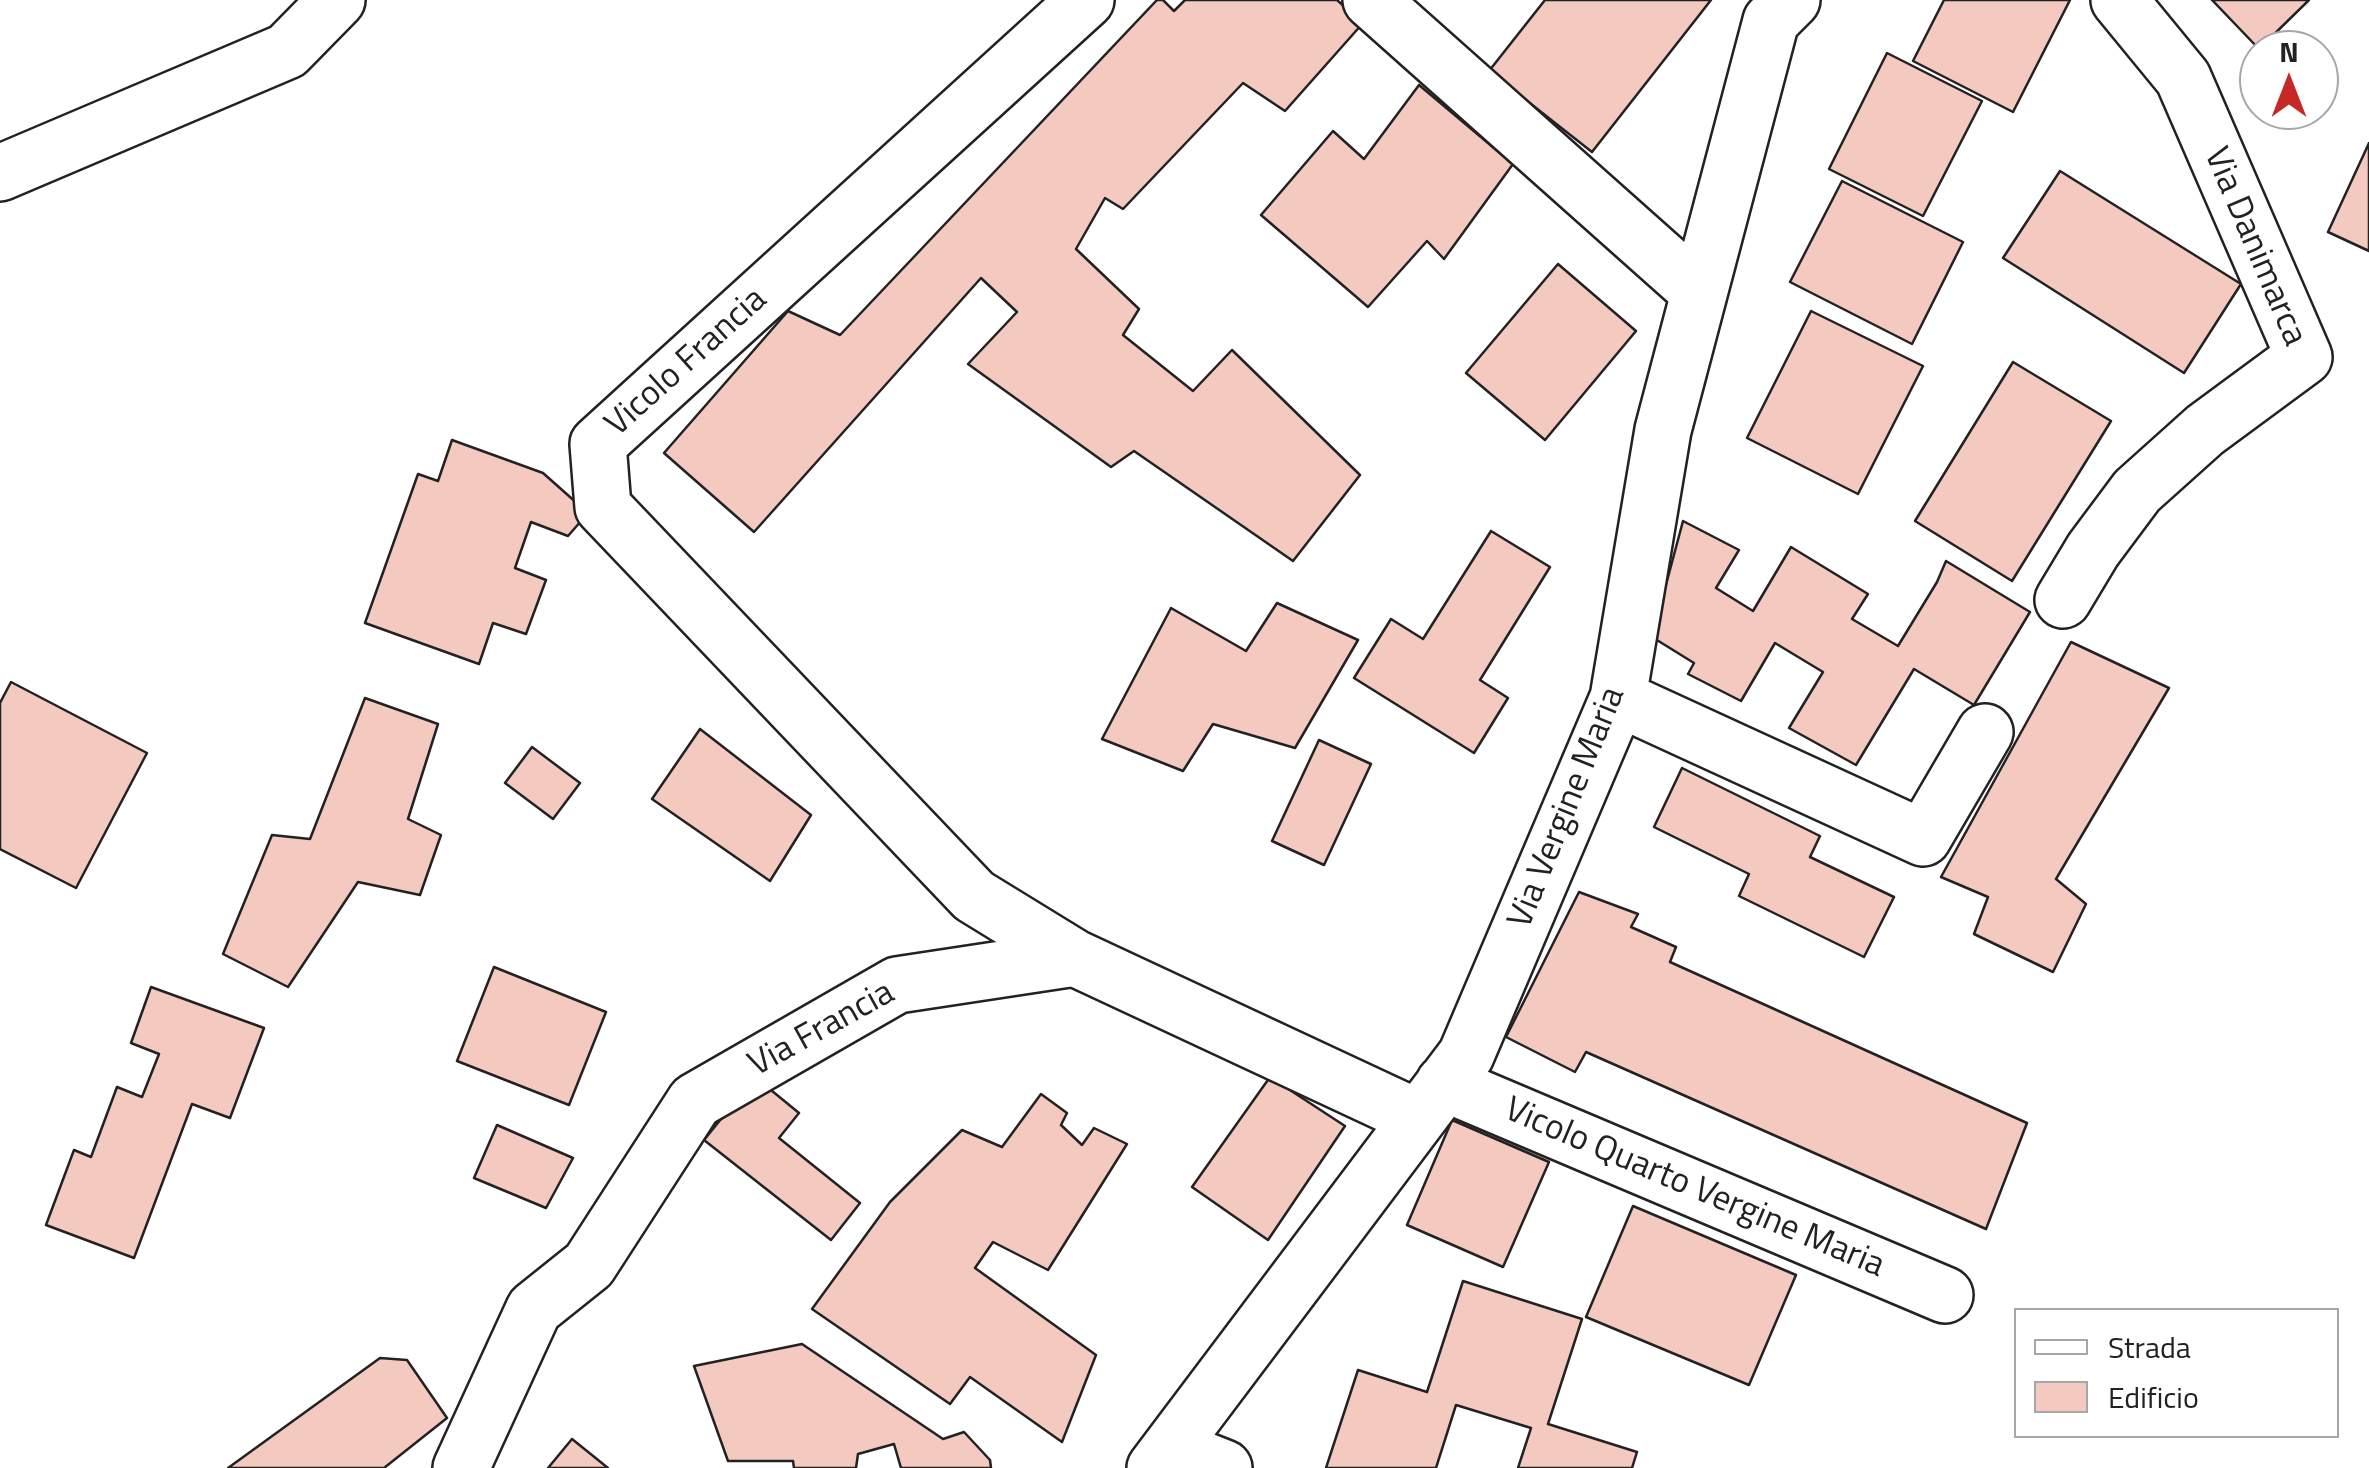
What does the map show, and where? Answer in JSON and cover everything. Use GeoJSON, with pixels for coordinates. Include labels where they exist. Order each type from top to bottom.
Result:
{"type":"FeatureCollection","features":[{"type":"Feature","properties":{"kind":"street"},"geometry":{"type":"LineString","coordinates":[[0,173],[287,51],[337,0]]}},
{"type":"Feature","properties":{"kind":"street","name":"Vicolo Francia"},"geometry":{"type":"LineString","coordinates":[[1076,958],[974,896],[603,508],[598,444],[1086,0]]}},
{"type":"Feature","properties":{"kind":"street"},"geometry":{"type":"LineString","coordinates":[[1371,0],[1699,292]]}},
{"type":"Feature","properties":{"kind":"street","name":"Via Vergine Maria"},"geometry":{"type":"LineString","coordinates":[[1163,1458],[1466,1055],[1618,698],[1662,430],[1771,21],[1792,0]]}},
{"type":"Feature","properties":{"kind":"street","name":"Via Danimarca"},"geometry":{"type":"LineString","coordinates":[[2063,600],[2092,550],[2137,490],[2206,430],[2304,357],[2182,78],[2119,0]]}},
{"type":"Feature","properties":{"kind":"street"},"geometry":{"type":"LineString","coordinates":[[1618,698],[1923,838],[1986,732]]}},
{"type":"Feature","properties":{"kind":"street"},"geometry":{"type":"LineString","coordinates":[[1076,958],[1431,1100]]}},
{"type":"Feature","properties":{"kind":"street","name":"Via Francia"},"geometry":{"type":"LineString","coordinates":[[460,1468],[534,1309],[589,1265],[695,1101],[897,985],[1076,958]]}},
{"type":"Feature","properties":{"kind":"street","name":"Vicolo Quarto Vergine Maria"},"geometry":{"type":"LineString","coordinates":[[1431,1100],[1944,1294]]}},
{"type":"Feature","properties":{"kind":"street"},"geometry":{"type":"LineString","coordinates":[[1163,1458],[1224,1468]]}},
{"type":"Feature","properties":{"kind":"building"},"geometry":{"type":"Polygon","coordinates":[[[1157,0],[1163,0],[1174,11],[1185,0],[1337,0],[1363,23],[1285,111],[1243,83],[1123,209],[1105,198],[1076,249],[1139,309],[1123,335],[1193,391],[1232,350],[1360,475],[1293,561],[1134,451],[1111,467],[968,364],[1017,312],[981,278],[754,532],[664,453],[788,311],[840,335],[1157,0]]]}},
{"type":"Feature","properties":{"kind":"building"},"geometry":{"type":"Polygon","coordinates":[[[1545,0],[1711,0],[1592,152],[1489,71],[1545,0]]]}},
{"type":"Feature","properties":{"kind":"building"},"geometry":{"type":"Polygon","coordinates":[[[1944,0],[2070,0],[2013,112],[1913,61],[1944,0]]]}},
{"type":"Feature","properties":{"kind":"building"},"geometry":{"type":"Polygon","coordinates":[[[2212,0],[2309,0],[2278,30],[2241,30],[2212,0]]]}},
{"type":"Feature","properties":{"kind":"building"},"geometry":{"type":"Polygon","coordinates":[[[1887,53],[1982,101],[1923,216],[1829,169],[1887,53]]]}},
{"type":"Feature","properties":{"kind":"building"},"geometry":{"type":"Polygon","coordinates":[[[1419,85],[1513,164],[1444,259],[1427,241],[1368,307],[1261,215],[1333,131],[1364,159],[1419,85]]]}},
{"type":"Feature","properties":{"kind":"building"},"geometry":{"type":"Polygon","coordinates":[[[2369,143],[2369,251],[2328,232],[2369,143]]]}},
{"type":"Feature","properties":{"kind":"building"},"geometry":{"type":"Polygon","coordinates":[[[2060,171],[2241,284],[2184,373],[2003,258],[2060,171]]]}},
{"type":"Feature","properties":{"kind":"building"},"geometry":{"type":"Polygon","coordinates":[[[1842,181],[1963,242],[1912,344],[1790,282],[1842,181]]]}},
{"type":"Feature","properties":{"kind":"building"},"geometry":{"type":"Polygon","coordinates":[[[1558,264],[1636,331],[1545,440],[1466,373],[1558,264]]]}},
{"type":"Feature","properties":{"kind":"building"},"geometry":{"type":"Polygon","coordinates":[[[1811,311],[1923,366],[1858,494],[1747,438],[1811,311]]]}},
{"type":"Feature","properties":{"kind":"building"},"geometry":{"type":"Polygon","coordinates":[[[2013,362],[2111,421],[2012,581],[1915,521],[2013,362]]]}},
{"type":"Feature","properties":{"kind":"building"},"geometry":{"type":"Polygon","coordinates":[[[452,440],[543,473],[588,513],[568,536],[531,522],[515,568],[546,580],[526,634],[493,623],[479,664],[365,623],[418,474],[438,481],[452,440]]]}},
{"type":"Feature","properties":{"kind":"building"},"geometry":{"type":"Polygon","coordinates":[[[1683,521],[1739,550],[1716,588],[1753,611],[1791,547],[1868,594],[1852,619],[1898,646],[1946,561],[2030,612],[1974,705],[1914,669],[1856,765],[1789,728],[1823,672],[1775,643],[1741,701],[1688,674],[1694,663],[1652,637],[1683,521]]]}},
{"type":"Feature","properties":{"kind":"building"},"geometry":{"type":"Polygon","coordinates":[[[1491,531],[1550,567],[1480,680],[1508,698],[1474,753],[1354,678],[1391,619],[1423,639],[1491,531]]]}},
{"type":"Feature","properties":{"kind":"building"},"geometry":{"type":"Polygon","coordinates":[[[1277,603],[1358,640],[1295,748],[1213,724],[1183,771],[1102,739],[1171,608],[1246,651],[1277,603]]]}},
{"type":"Feature","properties":{"kind":"building"},"geometry":{"type":"Polygon","coordinates":[[[2071,642],[2169,688],[2056,879],[2086,904],[2053,972],[1974,934],[1988,897],[1941,877],[2071,642]]]}},
{"type":"Feature","properties":{"kind":"building"},"geometry":{"type":"Polygon","coordinates":[[[11,682],[147,753],[76,888],[0,849],[0,703],[11,682]]]}},
{"type":"Feature","properties":{"kind":"building"},"geometry":{"type":"Polygon","coordinates":[[[365,698],[438,724],[408,819],[441,835],[420,895],[358,882],[288,987],[223,954],[272,835],[310,839],[365,698]]]}},
{"type":"Feature","properties":{"kind":"building"},"geometry":{"type":"Polygon","coordinates":[[[700,729],[811,815],[770,881],[652,799],[700,729]]]}},
{"type":"Feature","properties":{"kind":"building"},"geometry":{"type":"Polygon","coordinates":[[[1319,740],[1371,764],[1324,865],[1272,841],[1319,740]]]}},
{"type":"Feature","properties":{"kind":"building"},"geometry":{"type":"Polygon","coordinates":[[[532,747],[580,783],[553,819],[505,783],[532,747]]]}},
{"type":"Feature","properties":{"kind":"building"},"geometry":{"type":"Polygon","coordinates":[[[1682,768],[1820,836],[1810,857],[1894,897],[1864,957],[1739,896],[1749,874],[1654,827],[1682,768]]]}},
{"type":"Feature","properties":{"kind":"building"},"geometry":{"type":"Polygon","coordinates":[[[1579,892],[1638,914],[1631,927],[1676,947],[1670,962],[2027,1123],[1986,1229],[1586,1052],[1575,1072],[1506,1037],[1579,892]]]}},
{"type":"Feature","properties":{"kind":"building"},"geometry":{"type":"Polygon","coordinates":[[[494,967],[606,1012],[569,1105],[457,1061],[494,967]]]}},
{"type":"Feature","properties":{"kind":"building"},"geometry":{"type":"Polygon","coordinates":[[[151,987],[264,1028],[230,1118],[192,1104],[134,1258],[46,1225],[74,1150],[91,1157],[117,1087],[142,1097],[159,1054],[131,1043],[151,987]]]}},
{"type":"Feature","properties":{"kind":"building"},"geometry":{"type":"Polygon","coordinates":[[[755,1077],[799,1113],[779,1138],[860,1203],[831,1240],[704,1140],[755,1077]]]}},
{"type":"Feature","properties":{"kind":"building"},"geometry":{"type":"Polygon","coordinates":[[[1270,1077],[1345,1126],[1268,1240],[1192,1187],[1270,1077]]]}},
{"type":"Feature","properties":{"kind":"building"},"geometry":{"type":"Polygon","coordinates":[[[1041,1094],[1067,1113],[1061,1125],[1082,1145],[1094,1128],[1127,1144],[1048,1270],[993,1242],[975,1268],[1096,1355],[1062,1442],[970,1377],[950,1404],[812,1309],[890,1202],[962,1130],[1002,1147],[1041,1094]]]}},
{"type":"Feature","properties":{"kind":"building"},"geometry":{"type":"Polygon","coordinates":[[[1452,1120],[1549,1162],[1503,1267],[1407,1225],[1452,1120]]]}},
{"type":"Feature","properties":{"kind":"building"},"geometry":{"type":"Polygon","coordinates":[[[497,1125],[573,1158],[546,1208],[474,1178],[497,1125]]]}},
{"type":"Feature","properties":{"kind":"building"},"geometry":{"type":"Polygon","coordinates":[[[1633,1206],[1796,1275],[1749,1385],[1586,1317],[1633,1206]]]}},
{"type":"Feature","properties":{"kind":"building"},"geometry":{"type":"Polygon","coordinates":[[[1463,1281],[1582,1319],[1548,1424],[1637,1452],[1632,1468],[1518,1468],[1531,1428],[1456,1405],[1436,1468],[1326,1468],[1358,1370],[1427,1392],[1463,1281]]]}},
{"type":"Feature","properties":{"kind":"building"},"geometry":{"type":"Polygon","coordinates":[[[802,1344],[943,1439],[964,1432],[990,1460],[991,1468],[901,1468],[894,1444],[858,1454],[856,1468],[794,1468],[793,1461],[728,1461],[694,1366],[802,1344]]]}},
{"type":"Feature","properties":{"kind":"building"},"geometry":{"type":"Polygon","coordinates":[[[380,1358],[407,1360],[447,1418],[384,1468],[228,1468],[380,1358]]]}},
{"type":"Feature","properties":{"kind":"building"},"geometry":{"type":"Polygon","coordinates":[[[572,1439],[608,1468],[548,1468],[572,1439]]]}}]}
